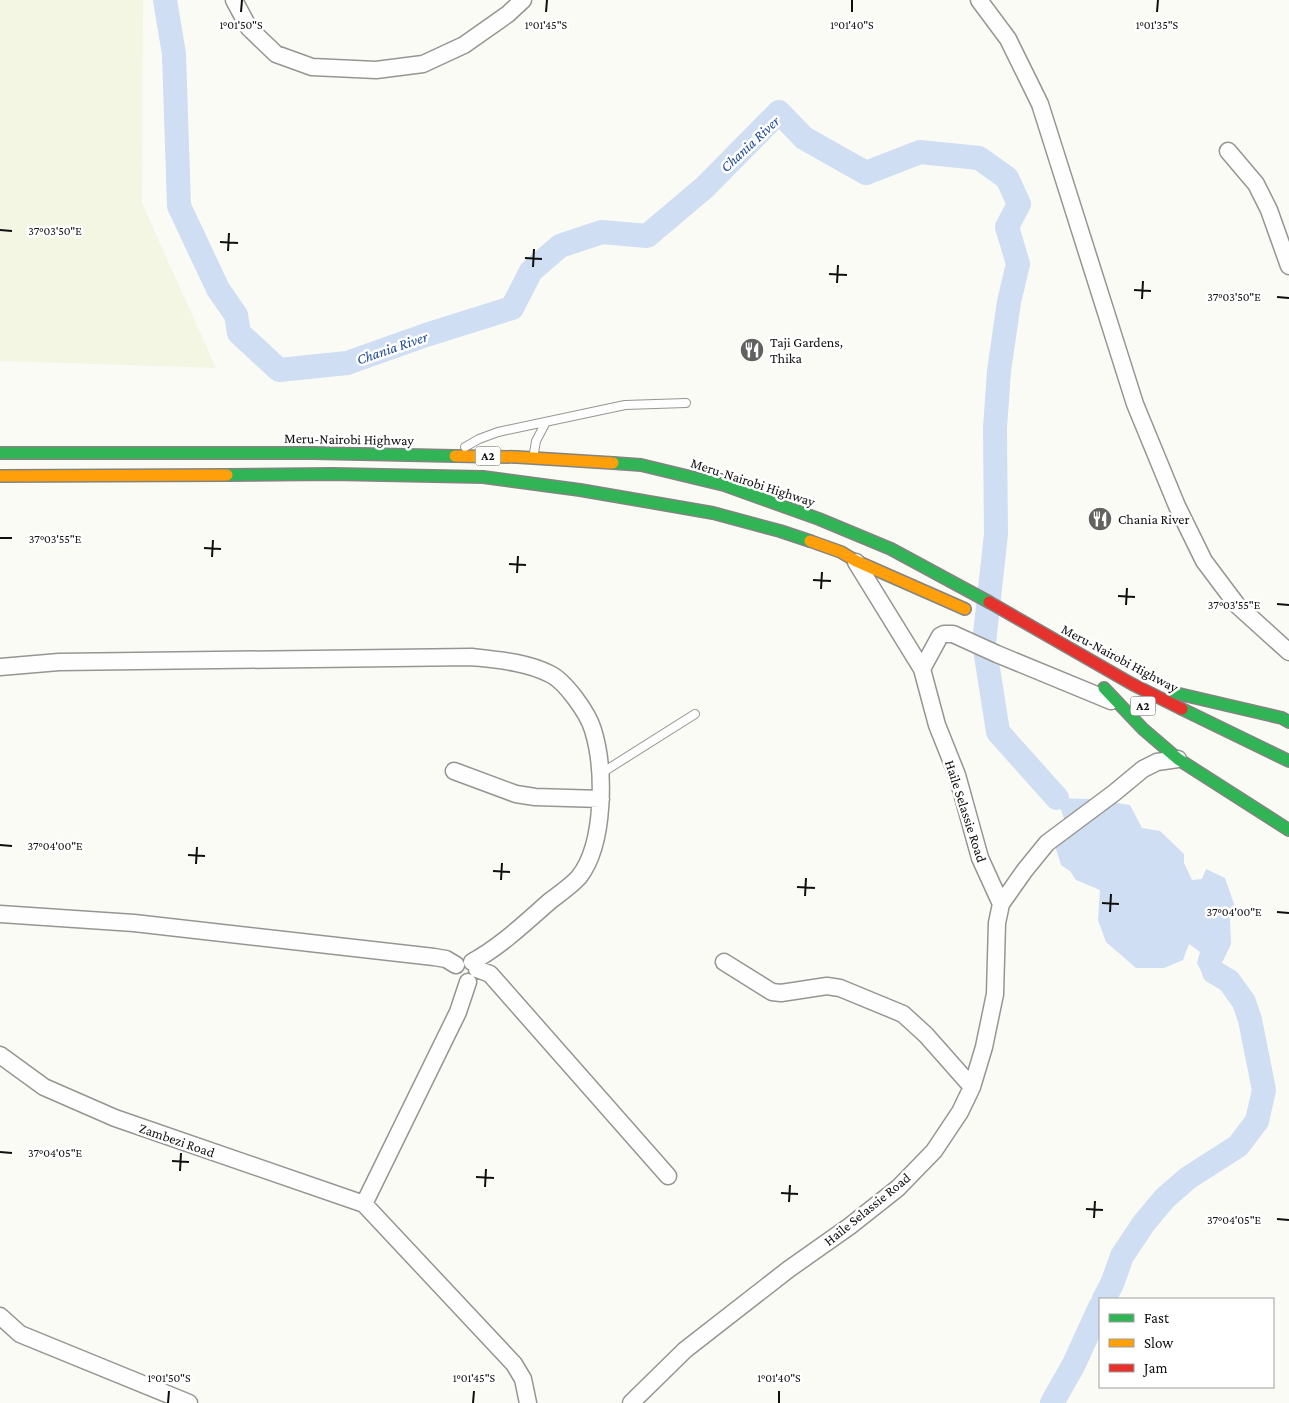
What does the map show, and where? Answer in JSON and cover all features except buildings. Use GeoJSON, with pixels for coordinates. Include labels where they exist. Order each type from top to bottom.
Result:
{"type":"FeatureCollection","features":[{"type":"Feature","properties":{"kind":"highway","name":"Meru-Nairobi Highway"},"geometry":{"type":"LineString","coordinates":[[0,453],[313,453],[533,458],[641,465],[724,485],[819,519],[891,549],[1132,684],[1289,761]]}},
{"type":"Feature","properties":{"kind":"highway","name":"A2"},"geometry":{"type":"LineString","coordinates":[[0,476],[333,474],[483,477],[580,490],[713,513],[780,531],[841,552],[856,561],[946,600],[972,614]]}},
{"type":"Feature","properties":{"kind":"highway"},"geometry":{"type":"LineString","coordinates":[[1087,679],[1124,702],[1142,729],[1178,759],[1289,830]]}},
{"type":"Feature","properties":{"kind":"highway"},"geometry":{"type":"LineString","coordinates":[[1132,684],[1282,718],[1289,722]]}},
{"type":"Feature","properties":{"kind":"street"},"geometry":{"type":"LineString","coordinates":[[234,0],[249,28],[276,54],[312,67],[376,70],[423,64],[464,45],[508,14],[523,0]]}},
{"type":"Feature","properties":{"kind":"street"},"geometry":{"type":"LineString","coordinates":[[979,0],[1008,39],[1040,104],[1135,404],[1177,506],[1204,561],[1237,605],[1280,646],[1289,652]]}},
{"type":"Feature","properties":{"kind":"street"},"geometry":{"type":"LineString","coordinates":[[1228,151],[1256,184],[1269,210],[1289,266]]}},
{"type":"Feature","properties":{"kind":"street","name":"Haile Selassie Road"},"geometry":{"type":"LineString","coordinates":[[631,1403],[685,1350],[789,1269],[850,1226],[898,1188],[934,1151],[960,1112],[972,1087],[990,1023],[995,994],[997,922],[1002,904],[980,858],[956,774],[936,725],[922,669],[856,561]]}},
{"type":"Feature","properties":{"kind":"street"},"geometry":{"type":"LineString","coordinates":[[922,669],[940,636],[949,633],[997,654],[1124,702]]}},
{"type":"Feature","properties":{"kind":"street"},"geometry":{"type":"LineString","coordinates":[[0,667],[59,662],[472,657],[520,664],[551,674],[572,692],[593,728],[600,761],[601,799],[594,848],[579,876],[468,969],[458,1012],[364,1204],[514,1364],[523,1379],[528,1403]]}},
{"type":"Feature","properties":{"kind":"street"},"geometry":{"type":"LineString","coordinates":[[1002,904],[1024,870],[1047,843],[1143,769],[1157,762],[1178,759]]}},
{"type":"Feature","properties":{"kind":"street"},"geometry":{"type":"LineString","coordinates":[[454,772],[516,794],[535,797],[601,799]]}},
{"type":"Feature","properties":{"kind":"street"},"geometry":{"type":"LineString","coordinates":[[0,914],[134,923],[434,957],[446,959],[468,969],[490,974],[668,1176]]}},
{"type":"Feature","properties":{"kind":"street"},"geometry":{"type":"LineString","coordinates":[[724,962],[772,992],[781,993],[827,986],[840,988],[903,1014],[926,1035],[972,1087]]}},
{"type":"Feature","properties":{"kind":"street","name":"Zambezi Road"},"geometry":{"type":"LineString","coordinates":[[0,1054],[44,1087],[115,1118],[364,1204]]}},
{"type":"Feature","properties":{"kind":"street"},"geometry":{"type":"LineString","coordinates":[[0,1316],[20,1334],[189,1403]]}},
{"type":"Feature","properties":{"kind":"lane"},"geometry":{"type":"LineString","coordinates":[[451,456],[479,439],[498,432],[626,405],[686,402]]}},
{"type":"Feature","properties":{"kind":"lane"},"geometry":{"type":"LineString","coordinates":[[533,458],[536,441],[546,422]]}},
{"type":"Feature","properties":{"kind":"lane"},"geometry":{"type":"LineString","coordinates":[[600,774],[695,714]]}},
{"type":"Feature","properties":{"kind":"green space"},"geometry":{"type":"Polygon","coordinates":[[[0,0],[143,0],[142,203],[216,368],[0,361],[0,0]]]}},
{"type":"Feature","properties":{"kind":"water"},"geometry":{"type":"Polygon","coordinates":[[[1057,798],[1090,799],[1130,805],[1142,828],[1160,831],[1184,854],[1184,863],[1192,880],[1202,879],[1206,869],[1225,878],[1234,904],[1230,919],[1231,944],[1223,961],[1214,972],[1203,975],[1197,963],[1200,952],[1189,944],[1183,960],[1164,968],[1136,968],[1106,942],[1098,920],[1100,890],[1076,880],[1070,871],[1061,865],[1053,839],[1066,824],[1057,798]]]}},
{"type":"Feature","properties":{"kind":"waterway","name":"Chania River"},"geometry":{"type":"LineString","coordinates":[[165,0],[174,54],[179,206],[218,289],[236,315],[239,333],[279,370],[347,363],[426,335],[512,308],[531,271],[560,246],[602,232],[647,236],[705,187],[779,112],[804,138],[866,173],[920,152],[979,158],[1007,178],[1019,204],[1007,227],[1018,264],[1009,302],[999,371],[995,428],[996,534],[984,643],[998,732],[1057,798]]}},
{"type":"Feature","properties":{"kind":"waterway"},"geometry":{"type":"LineString","coordinates":[[1105,1298],[1112,1284],[1122,1256],[1144,1223],[1165,1198],[1188,1178],[1238,1146],[1257,1121],[1264,1090],[1250,1020],[1244,1002],[1229,981],[1214,972]]}},
{"type":"Feature","properties":{"kind":"waterway"},"geometry":{"type":"LineString","coordinates":[[1052,1403],[1074,1364],[1099,1309]]}},
{"type":"Feature","properties":{"kind":"traffic: fast"},"geometry":{"type":"LineString","coordinates":[[0,453],[313,453],[455,456]]}},
{"type":"Feature","properties":{"kind":"traffic: fast"},"geometry":{"type":"LineString","coordinates":[[613,463],[641,465],[724,485],[819,519],[891,549],[989,602]]}},
{"type":"Feature","properties":{"kind":"traffic: fast"},"geometry":{"type":"LineString","coordinates":[[227,475],[333,474],[483,477],[580,490],[713,513],[810,541]]}},
{"type":"Feature","properties":{"kind":"traffic: fast"},"geometry":{"type":"LineString","coordinates":[[1104,688],[1143,729],[1178,759],[1289,830]]}},
{"type":"Feature","properties":{"kind":"traffic: fast"},"geometry":{"type":"LineString","coordinates":[[1175,693],[1282,718],[1289,722]]}},
{"type":"Feature","properties":{"kind":"traffic: fast"},"geometry":{"type":"LineString","coordinates":[[1182,709],[1289,761]]}},
{"type":"Feature","properties":{"kind":"traffic: slow"},"geometry":{"type":"LineString","coordinates":[[455,456],[517,457],[613,463]]}},
{"type":"Feature","properties":{"kind":"traffic: slow"},"geometry":{"type":"LineString","coordinates":[[0,476],[227,475]]}},
{"type":"Feature","properties":{"kind":"traffic: slow"},"geometry":{"type":"LineString","coordinates":[[810,541],[841,552],[856,561],[965,609]]}},
{"type":"Feature","properties":{"kind":"traffic: jam"},"geometry":{"type":"LineString","coordinates":[[989,602],[1132,684],[1182,709]]}},
{"type":"Feature","properties":{"kind":"place","name":"Taji Gardens, Thika"},"geometry":{"type":"Point","coordinates":[752,350]}},
{"type":"Feature","properties":{"kind":"place","name":"Chania River"},"geometry":{"type":"Point","coordinates":[1100,519]}}]}
